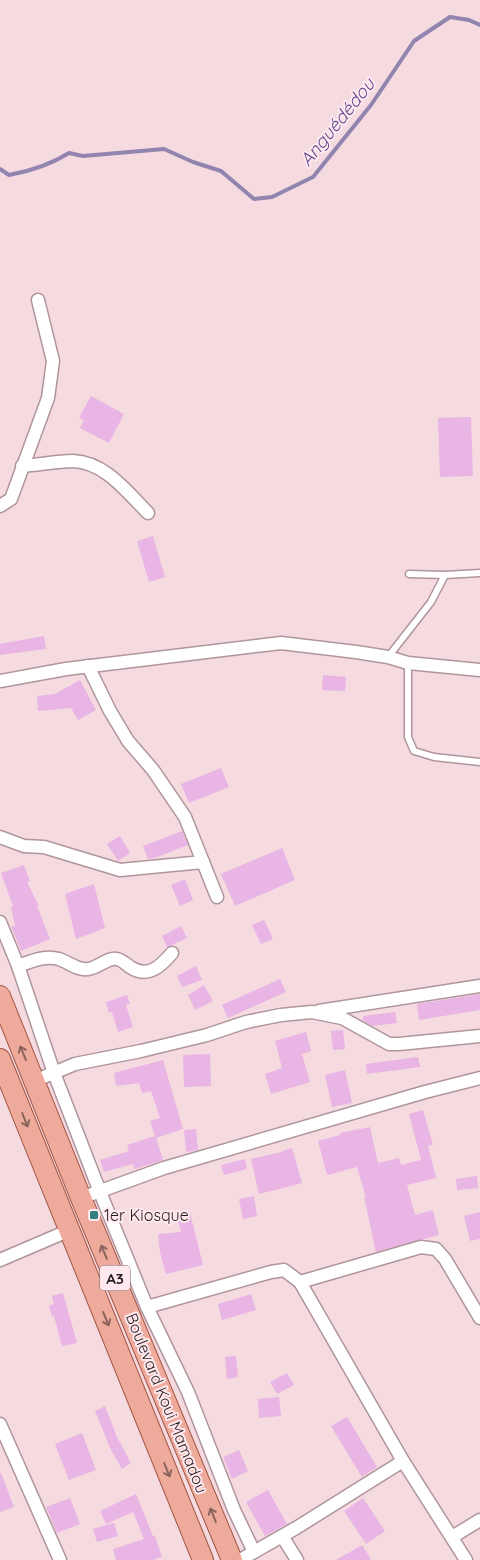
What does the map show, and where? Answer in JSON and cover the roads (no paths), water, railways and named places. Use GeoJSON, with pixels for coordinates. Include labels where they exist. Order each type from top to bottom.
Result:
{"type":"FeatureCollection","features":[{"type":"Feature","properties":{"kind":"main road","name":"Boulevard Koui Mamadou"},"geometry":{"type":"LineString","coordinates":[[0,996],[81,1198],[232,1560]]}},
{"type":"Feature","properties":{"kind":"main road","name":"Boulevard Koui Mamadou"},"geometry":{"type":"LineString","coordinates":[[0,1059],[203,1560]]}},
{"type":"Feature","properties":{"kind":"street"},"geometry":{"type":"LineString","coordinates":[[0,506],[11,499],[48,398],[53,361],[38,300]]}},
{"type":"Feature","properties":{"kind":"street"},"geometry":{"type":"LineString","coordinates":[[22,466],[74,461],[94,465],[105,472],[148,512]]}},
{"type":"Feature","properties":{"kind":"street"},"geometry":{"type":"LineString","coordinates":[[0,681],[88,666],[281,643],[388,657],[408,663],[480,670]]}},
{"type":"Feature","properties":{"kind":"street"},"geometry":{"type":"LineString","coordinates":[[88,666],[128,742],[153,770],[184,817],[217,897]]}},
{"type":"Feature","properties":{"kind":"street"},"geometry":{"type":"LineString","coordinates":[[0,836],[24,846],[44,847],[120,870],[203,862]]}},
{"type":"Feature","properties":{"kind":"street"},"geometry":{"type":"LineString","coordinates":[[0,922],[18,966],[54,1073],[100,1192],[147,1307],[188,1392],[234,1510],[254,1552]]}},
{"type":"Feature","properties":{"kind":"street"},"geometry":{"type":"LineString","coordinates":[[18,966],[43,957],[58,959],[88,969],[114,959],[119,959],[132,969],[150,972],[161,966],[172,953]]}},
{"type":"Feature","properties":{"kind":"street"},"geometry":{"type":"LineString","coordinates":[[34,1081],[75,1064],[207,1035],[246,1022],[281,1015],[312,1012],[480,986]]}},
{"type":"Feature","properties":{"kind":"street"},"geometry":{"type":"LineString","coordinates":[[312,1012],[342,1018],[389,1044],[480,1036]]}},
{"type":"Feature","properties":{"kind":"street"},"geometry":{"type":"LineString","coordinates":[[81,1198],[164,1168],[425,1092],[480,1078]]}},
{"type":"Feature","properties":{"kind":"street"},"geometry":{"type":"LineString","coordinates":[[0,1260],[70,1230]]}},
{"type":"Feature","properties":{"kind":"street"},"geometry":{"type":"LineString","coordinates":[[300,1282],[421,1247],[436,1250],[445,1259],[480,1318]]}},
{"type":"Feature","properties":{"kind":"street"},"geometry":{"type":"LineString","coordinates":[[147,1307],[271,1272],[284,1270],[300,1282],[403,1461],[466,1560]]}},
{"type":"Feature","properties":{"kind":"street"},"geometry":{"type":"LineString","coordinates":[[0,1424],[60,1560]]}},
{"type":"Feature","properties":{"kind":"street"},"geometry":{"type":"LineString","coordinates":[[240,1560],[403,1461]]}},
{"type":"Feature","properties":{"kind":"street"},"geometry":{"type":"LineString","coordinates":[[452,1537],[480,1520]]}},
{"type":"Feature","properties":{"kind":"street"},"geometry":{"type":"LineString","coordinates":[[282,1536],[297,1560]]}},
{"type":"Feature","properties":{"kind":"lane"},"geometry":{"type":"LineString","coordinates":[[409,574],[445,575],[480,573]]}},
{"type":"Feature","properties":{"kind":"lane"},"geometry":{"type":"LineString","coordinates":[[388,657],[431,602],[445,575]]}},
{"type":"Feature","properties":{"kind":"lane"},"geometry":{"type":"LineString","coordinates":[[408,663],[408,736],[414,751],[434,757],[480,762]]}},
{"type":"Feature","properties":{"kind":"waterway","name":"Anguédédou"},"geometry":{"type":"LineString","coordinates":[[0,169],[9,175],[47,164],[69,153],[83,156],[164,149],[193,162],[221,171],[254,199],[272,197],[313,177],[371,105],[414,41],[450,17],[469,20],[480,25]]}},
{"type":"Feature","properties":{"kind":"place","name":"1er Kiosque"},"geometry":{"type":"Point","coordinates":[94,1215]}}]}
